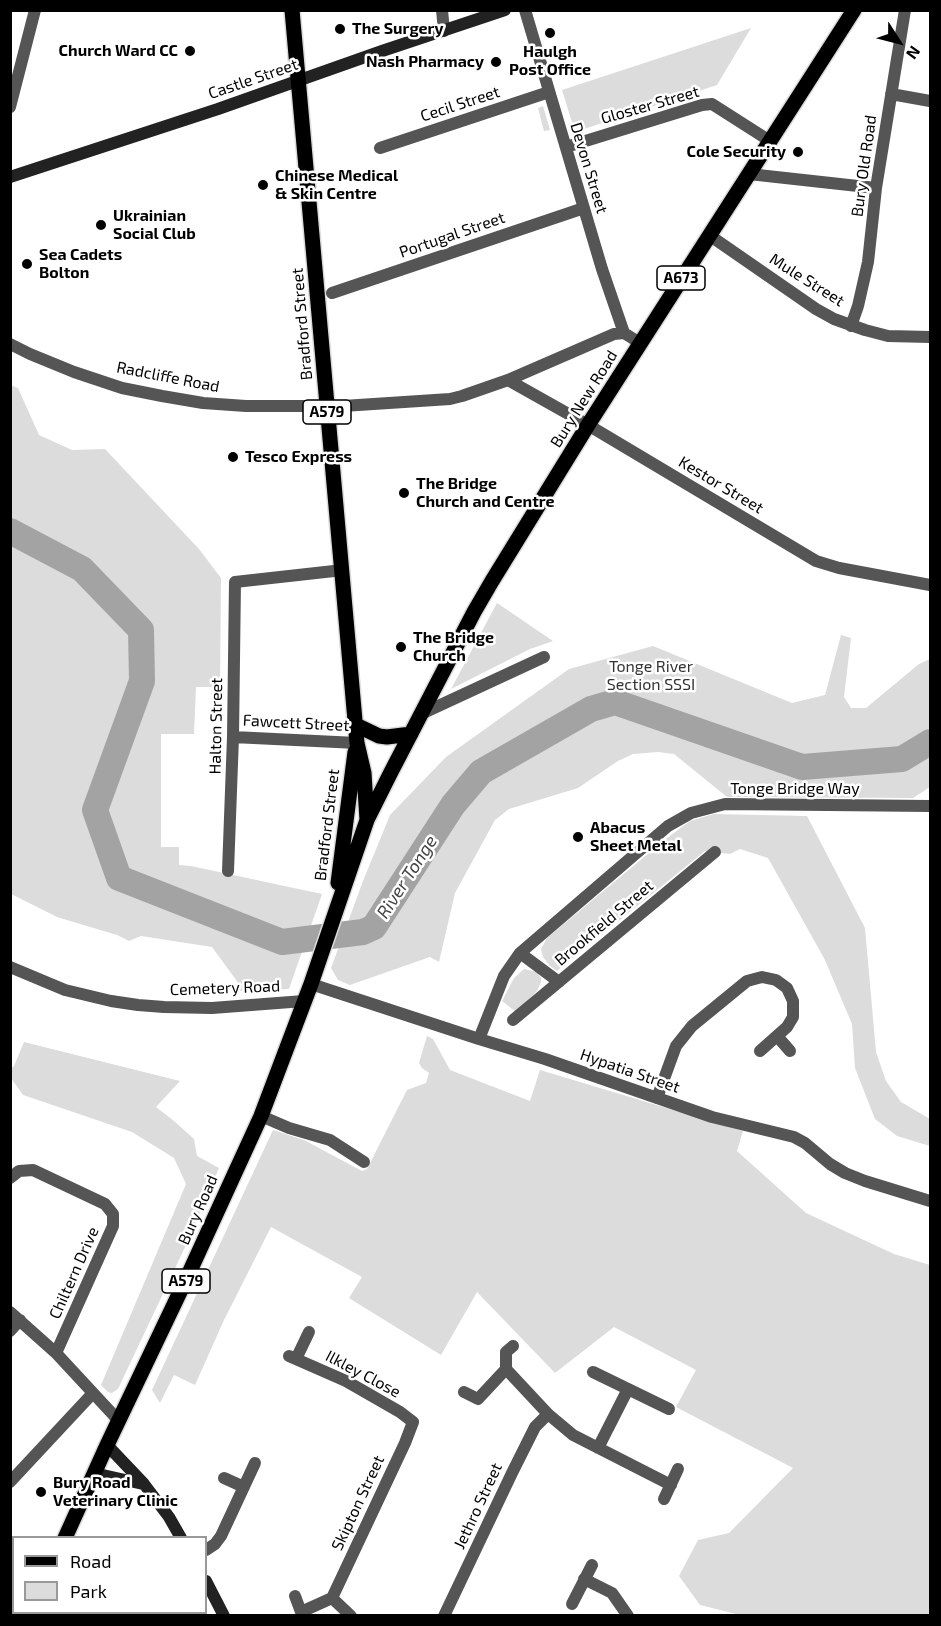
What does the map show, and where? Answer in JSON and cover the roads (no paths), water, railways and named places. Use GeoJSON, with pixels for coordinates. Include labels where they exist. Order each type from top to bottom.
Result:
{"type":"FeatureCollection","features":[{"type":"Feature","properties":{"kind":"main road","name":"Bradford Street"},"geometry":{"type":"LineString","coordinates":[[292,10],[357,743],[364,773],[367,819]]}},
{"type":"Feature","properties":{"kind":"main road","name":"Castle Street"},"geometry":{"type":"LineString","coordinates":[[10,177],[218,109],[505,10]]}},
{"type":"Feature","properties":{"kind":"main road","name":"Bury New Road"},"geometry":{"type":"LineString","coordinates":[[367,819],[486,591],[588,425],[854,10]]}},
{"type":"Feature","properties":{"kind":"main road"},"geometry":{"type":"LineString","coordinates":[[356,725],[379,736],[411,734]]}},
{"type":"Feature","properties":{"kind":"main road","name":"Bradford Street"},"geometry":{"type":"LineString","coordinates":[[333,917],[357,743]]}},
{"type":"Feature","properties":{"kind":"main road","name":"A579"},"geometry":{"type":"LineString","coordinates":[[333,917],[367,819]]}},
{"type":"Feature","properties":{"kind":"main road","name":"Bury Road"},"geometry":{"type":"LineString","coordinates":[[66,1536],[261,1116],[333,917]]}},
{"type":"Feature","properties":{"kind":"main road"},"geometry":{"type":"LineString","coordinates":[[107,1445],[144,1484],[169,1517],[180,1536]]}},
{"type":"Feature","properties":{"kind":"main road"},"geometry":{"type":"LineString","coordinates":[[94,1473],[144,1484]]}},
{"type":"Feature","properties":{"kind":"main road"},"geometry":{"type":"LineString","coordinates":[[207,1583],[224,1616]]}},
{"type":"Feature","properties":{"kind":"street"},"geometry":{"type":"LineString","coordinates":[[10,107],[35,10]]}},
{"type":"Feature","properties":{"kind":"street"},"geometry":{"type":"LineString","coordinates":[[442,10],[444,31]]}},
{"type":"Feature","properties":{"kind":"street","name":"Devon Street"},"geometry":{"type":"LineString","coordinates":[[525,10],[602,269],[624,333]]}},
{"type":"Feature","properties":{"kind":"street","name":"Bury Old Road"},"geometry":{"type":"LineString","coordinates":[[851,326],[868,262],[876,188],[905,10]]}},
{"type":"Feature","properties":{"kind":"street","name":"Cecil Street"},"geometry":{"type":"LineString","coordinates":[[380,148],[549,92]]}},
{"type":"Feature","properties":{"kind":"street"},"geometry":{"type":"LineString","coordinates":[[891,94],[930,101]]}},
{"type":"Feature","properties":{"kind":"street","name":"Gloster Street"},"geometry":{"type":"LineString","coordinates":[[566,147],[702,105],[712,104],[770,141]]}},
{"type":"Feature","properties":{"kind":"street"},"geometry":{"type":"LineString","coordinates":[[749,174],[876,188]]}},
{"type":"Feature","properties":{"kind":"street","name":"Portugal Street"},"geometry":{"type":"LineString","coordinates":[[332,293],[584,208]]}},
{"type":"Feature","properties":{"kind":"street","name":"Mule Street"},"geometry":{"type":"LineString","coordinates":[[709,235],[816,309],[851,326],[888,336],[930,337]]}},
{"type":"Feature","properties":{"kind":"street"},"geometry":{"type":"LineString","coordinates":[[343,406],[450,399],[508,380],[614,334],[624,333],[640,343]]}},
{"type":"Feature","properties":{"kind":"street","name":"Radcliffe Road"},"geometry":{"type":"LineString","coordinates":[[10,344],[74,372],[122,388],[162,396],[203,403],[246,406],[327,406]]}},
{"type":"Feature","properties":{"kind":"street","name":"Kestor Street"},"geometry":{"type":"LineString","coordinates":[[508,380],[816,561],[839,568],[930,585]]}},
{"type":"Feature","properties":{"kind":"street","name":"Halton Street"},"geometry":{"type":"LineString","coordinates":[[228,871],[235,582],[343,570]]}},
{"type":"Feature","properties":{"kind":"street"},"geometry":{"type":"LineString","coordinates":[[421,714],[544,657]]}},
{"type":"Feature","properties":{"kind":"street","name":"Fawcett Street"},"geometry":{"type":"LineString","coordinates":[[232,737],[357,743]]}},
{"type":"Feature","properties":{"kind":"street","name":"Tonge Bridge Way"},"geometry":{"type":"LineString","coordinates":[[479,1039],[504,976],[520,953],[668,826],[691,813],[724,804],[930,806]]}},
{"type":"Feature","properties":{"kind":"street","name":"Brookfield Street"},"geometry":{"type":"LineString","coordinates":[[513,1020],[715,852]]}},
{"type":"Feature","properties":{"kind":"street"},"geometry":{"type":"LineString","coordinates":[[520,953],[559,982]]}},
{"type":"Feature","properties":{"kind":"street","name":"Cemetery Road"},"geometry":{"type":"LineString","coordinates":[[10,967],[65,990],[129,1004],[212,1008],[304,1001]]}},
{"type":"Feature","properties":{"kind":"street"},"geometry":{"type":"LineString","coordinates":[[657,1098],[676,1046],[692,1026],[747,981],[762,977],[776,980],[787,988],[793,1001],[793,1017],[787,1027],[760,1051]]}},
{"type":"Feature","properties":{"kind":"street","name":"Hypatia Street"},"geometry":{"type":"LineString","coordinates":[[310,984],[545,1059],[712,1117],[794,1137],[845,1173],[930,1201]]}},
{"type":"Feature","properties":{"kind":"street"},"geometry":{"type":"LineString","coordinates":[[777,1036],[790,1051]]}},
{"type":"Feature","properties":{"kind":"street"},"geometry":{"type":"LineString","coordinates":[[261,1116],[289,1128],[330,1140],[364,1162]]}},
{"type":"Feature","properties":{"kind":"street","name":"Chiltern Drive"},"geometry":{"type":"LineString","coordinates":[[10,1178],[19,1171],[33,1170],[105,1204],[112,1214],[113,1226],[56,1353]]}},
{"type":"Feature","properties":{"kind":"street"},"geometry":{"type":"LineString","coordinates":[[10,1331],[15,1316],[56,1353],[119,1421]]}},
{"type":"Feature","properties":{"kind":"street","name":"Ilkley Close"},"geometry":{"type":"LineString","coordinates":[[309,1332],[293,1357],[346,1381],[392,1407],[413,1422]]}},
{"type":"Feature","properties":{"kind":"street"},"geometry":{"type":"LineString","coordinates":[[464,1392],[478,1399],[506,1369],[506,1352],[513,1346]]}},
{"type":"Feature","properties":{"kind":"street"},"geometry":{"type":"LineString","coordinates":[[506,1369],[548,1414],[573,1435],[671,1485]]}},
{"type":"Feature","properties":{"kind":"street"},"geometry":{"type":"LineString","coordinates":[[593,1372],[669,1409]]}},
{"type":"Feature","properties":{"kind":"street"},"geometry":{"type":"LineString","coordinates":[[598,1448],[628,1389]]}},
{"type":"Feature","properties":{"kind":"street"},"geometry":{"type":"LineString","coordinates":[[10,1482],[93,1393]]}},
{"type":"Feature","properties":{"kind":"street","name":"Jethro Street"},"geometry":{"type":"LineString","coordinates":[[444,1616],[535,1426],[548,1414]]}},
{"type":"Feature","properties":{"kind":"street","name":"Skipton Street"},"geometry":{"type":"LineString","coordinates":[[332,1598],[413,1422]]}},
{"type":"Feature","properties":{"kind":"street"},"geometry":{"type":"LineString","coordinates":[[207,1549],[221,1536],[255,1463]]}},
{"type":"Feature","properties":{"kind":"street"},"geometry":{"type":"LineString","coordinates":[[663,1499],[678,1469]]}},
{"type":"Feature","properties":{"kind":"street"},"geometry":{"type":"LineString","coordinates":[[224,1478],[244,1487]]}},
{"type":"Feature","properties":{"kind":"street"},"geometry":{"type":"LineString","coordinates":[[572,1604],[592,1565]]}},
{"type":"Feature","properties":{"kind":"street"},"geometry":{"type":"LineString","coordinates":[[584,1580],[612,1593],[628,1616]]}},
{"type":"Feature","properties":{"kind":"street"},"geometry":{"type":"LineString","coordinates":[[295,1596],[301,1612],[332,1598],[351,1616]]}},
{"type":"Feature","properties":{"kind":"waterway","name":"River Tonge"},"geometry":{"type":"LineString","coordinates":[[10,531],[82,569],[141,630],[142,681],[95,810],[119,878],[282,942],[363,932],[374,927],[453,805],[481,772],[591,709],[615,702],[802,767],[902,759],[930,742]]}},
{"type":"Feature","properties":{"kind":"place","name":"The Surgery"},"geometry":{"type":"Point","coordinates":[340,29]}},
{"type":"Feature","properties":{"kind":"place","name":"Haulgh Post Office"},"geometry":{"type":"Point","coordinates":[550,33]}},
{"type":"Feature","properties":{"kind":"place","name":"Church Ward CC"},"geometry":{"type":"Point","coordinates":[190,51]}},
{"type":"Feature","properties":{"kind":"place","name":"Nash Pharmacy"},"geometry":{"type":"Point","coordinates":[496,62]}},
{"type":"Feature","properties":{"kind":"place","name":"Cole Security"},"geometry":{"type":"Point","coordinates":[798,152]}},
{"type":"Feature","properties":{"kind":"place","name":"Chinese Medical & Skin Centre"},"geometry":{"type":"Point","coordinates":[263,185]}},
{"type":"Feature","properties":{"kind":"place","name":"Ukrainian Social Club"},"geometry":{"type":"Point","coordinates":[101,225]}},
{"type":"Feature","properties":{"kind":"place","name":"Sea Cadets Bolton"},"geometry":{"type":"Point","coordinates":[27,264]}},
{"type":"Feature","properties":{"kind":"place","name":"Tesco Express"},"geometry":{"type":"Point","coordinates":[233,457]}},
{"type":"Feature","properties":{"kind":"place","name":"The Bridge Church and Centre"},"geometry":{"type":"Point","coordinates":[404,493]}},
{"type":"Feature","properties":{"kind":"place","name":"The Bridge Church"},"geometry":{"type":"Point","coordinates":[401,647]}},
{"type":"Feature","properties":{"kind":"place","name":"Abacus Sheet Metal"},"geometry":{"type":"Point","coordinates":[578,837]}},
{"type":"Feature","properties":{"kind":"place","name":"Bury Road Veterinary Clinic"},"geometry":{"type":"Point","coordinates":[41,1492]}},
{"type":"Feature","properties":{"kind":"park label","name":"Tonge River Section SSSI"},"geometry":{"type":"Point","coordinates":[651,676]}}]}
